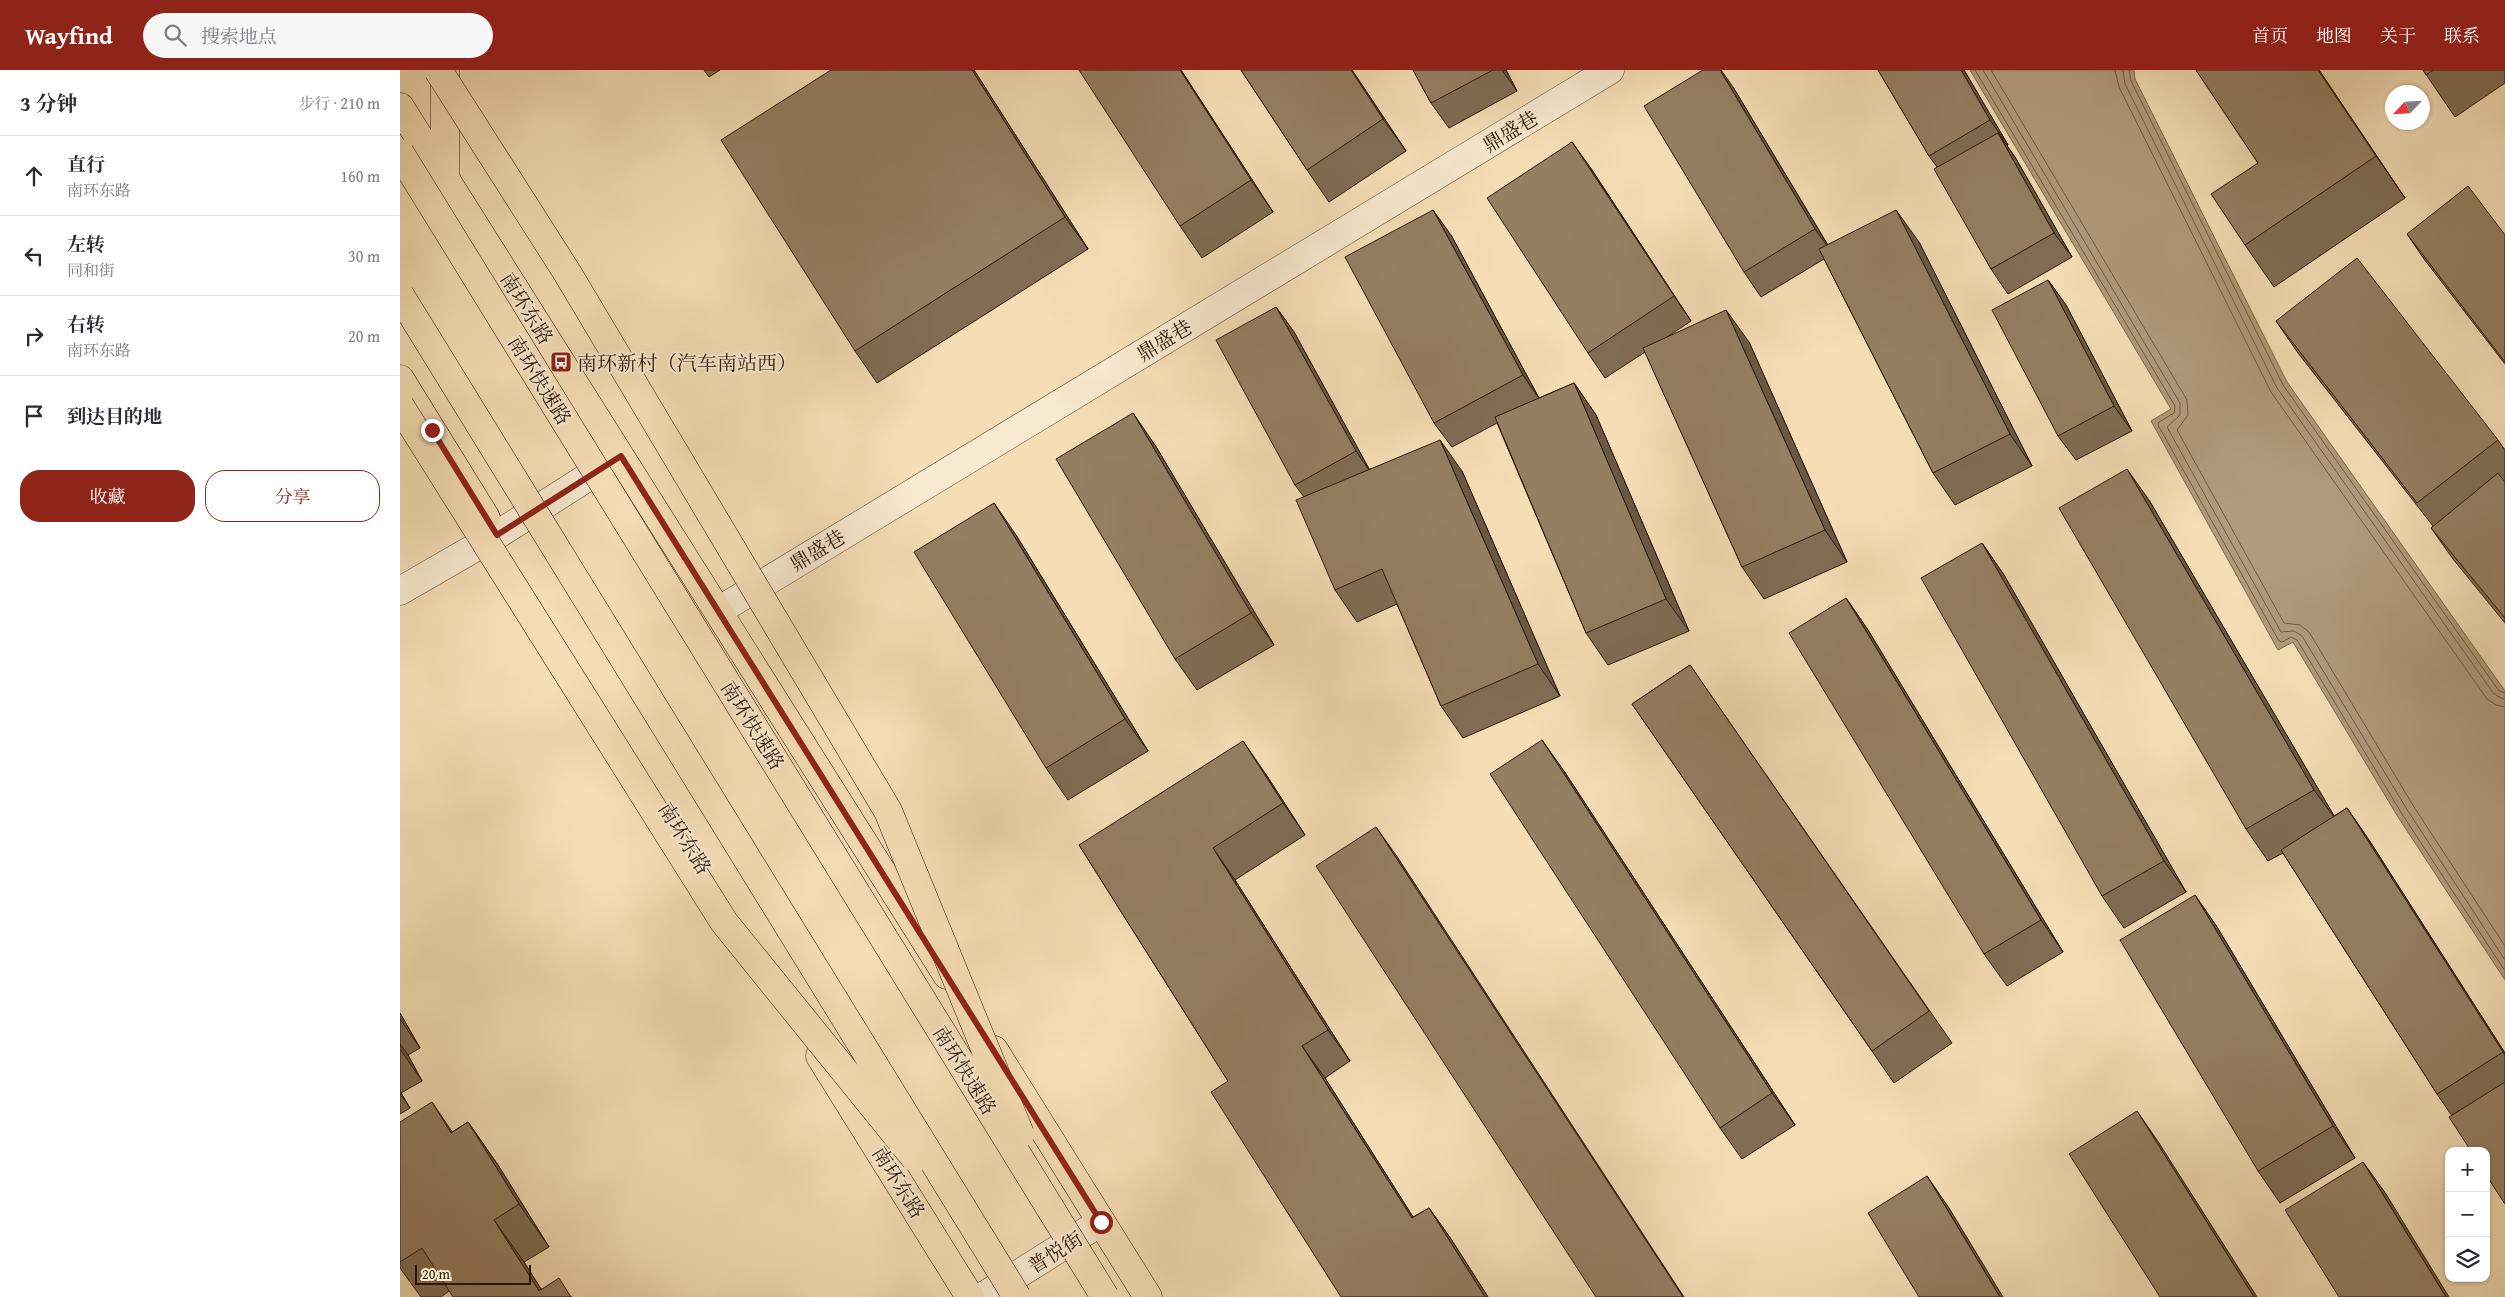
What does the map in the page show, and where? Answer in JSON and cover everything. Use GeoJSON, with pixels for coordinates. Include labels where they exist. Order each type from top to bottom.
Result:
{"type":"FeatureCollection","features":[{"type":"Feature","properties":{"kind":"main road"},"geometry":{"type":"LineString","coordinates":[[438,70],[568,274],[888,811],[1051,1209]]}},
{"type":"Feature","properties":{"kind":"main road"},"geometry":{"type":"LineString","coordinates":[[445,70],[445,178]]}},
{"type":"Feature","properties":{"kind":"main road","name":"南环东路"},"geometry":{"type":"LineString","coordinates":[[400,107],[718,610],[1148,1297]]}},
{"type":"Feature","properties":{"kind":"main road","name":"南环快速路"},"geometry":{"type":"LineString","coordinates":[[400,153],[1105,1297]]}},
{"type":"Feature","properties":{"kind":"main road"},"geometry":{"type":"LineString","coordinates":[[400,295],[1017,1297]]}},
{"type":"Feature","properties":{"kind":"main road","name":"南环东路"},"geometry":{"type":"LineString","coordinates":[[400,379],[970,1297]]}},
{"type":"Feature","properties":{"kind":"main road"},"geometry":{"type":"LineString","coordinates":[[400,406],[724,922],[987,1247]]}},
{"type":"Feature","properties":{"kind":"street","name":"鼎盛巷"},"geometry":{"type":"LineString","coordinates":[[718,610],[1610,70]]}},
{"type":"Feature","properties":{"kind":"street"},"geometry":{"type":"LineString","coordinates":[[400,591],[497,535],[621,456]]}},
{"type":"Feature","properties":{"kind":"street","name":"普悦街"},"geometry":{"type":"LineString","coordinates":[[982,1297],[1101,1222]]}},
{"type":"Feature","properties":{"kind":"water"},"geometry":{"type":"Polygon","coordinates":[[[1970,70],[2134,70],[2135,79],[2287,382],[2505,691],[2505,980],[2398,817],[2293,642],[2278,650],[2151,421],[2171,409],[1970,70]]]}},
{"type":"Feature","properties":{"kind":"building"},"geometry":{"type":"Polygon","coordinates":[[[831,70],[972,70],[1065,217],[855,351],[721,140],[831,70]]]}},
{"type":"Feature","properties":{"kind":"building"},"geometry":{"type":"Polygon","coordinates":[[[1079,70],[1180,70],[1251,180],[1180,226],[1079,70]]]}},
{"type":"Feature","properties":{"kind":"building"},"geometry":{"type":"Polygon","coordinates":[[[1241,70],[1351,70],[1383,119],[1307,170],[1241,70]]]}},
{"type":"Feature","properties":{"kind":"building"},"geometry":{"type":"Polygon","coordinates":[[[1413,70],[1493,70],[1431,103],[1413,70]]]}},
{"type":"Feature","properties":{"kind":"building"},"geometry":{"type":"Polygon","coordinates":[[[1703,70],[1720,70],[1815,229],[1744,272],[1644,106],[1703,70]]]}},
{"type":"Feature","properties":{"kind":"building"},"geometry":{"type":"Polygon","coordinates":[[[1878,70],[1961,70],[1990,120],[1929,156],[1878,70]]]}},
{"type":"Feature","properties":{"kind":"building"},"geometry":{"type":"Polygon","coordinates":[[[2196,70],[2318,70],[2376,156],[2245,245],[2211,194],[2258,163],[2196,70]]]}},
{"type":"Feature","properties":{"kind":"building"},"geometry":{"type":"Polygon","coordinates":[[[2423,70],[2433,70],[2426,75],[2423,70]]]}},
{"type":"Feature","properties":{"kind":"building"},"geometry":{"type":"Polygon","coordinates":[[[1998,133],[2054,233],[1991,269],[1934,169],[1998,133]]]}},
{"type":"Feature","properties":{"kind":"building"},"geometry":{"type":"Polygon","coordinates":[[[1572,142],[1674,296],[1588,353],[1487,198],[1572,142]]]}},
{"type":"Feature","properties":{"kind":"building"},"geometry":{"type":"Polygon","coordinates":[[[2468,186],[2505,235],[2505,362],[2407,234],[2468,186]]]}},
{"type":"Feature","properties":{"kind":"building"},"geometry":{"type":"Polygon","coordinates":[[[1433,210],[1523,375],[1434,423],[1345,257],[1433,210]]]}},
{"type":"Feature","properties":{"kind":"building"},"geometry":{"type":"Polygon","coordinates":[[[1896,210],[2010,434],[1933,473],[1819,249],[1896,210]]]}},
{"type":"Feature","properties":{"kind":"building"},"geometry":{"type":"Polygon","coordinates":[[[2357,258],[2498,440],[2417,503],[2276,321],[2357,258]]]}},
{"type":"Feature","properties":{"kind":"building"},"geometry":{"type":"Polygon","coordinates":[[[2048,280],[2114,406],[2058,436],[1992,310],[2048,280]]]}},
{"type":"Feature","properties":{"kind":"building"},"geometry":{"type":"Polygon","coordinates":[[[1276,307],[1356,451],[1295,485],[1216,340],[1276,307]]]}},
{"type":"Feature","properties":{"kind":"building"},"geometry":{"type":"Polygon","coordinates":[[[1726,310],[1825,530],[1742,567],[1643,348],[1726,310]]]}},
{"type":"Feature","properties":{"kind":"building"},"geometry":{"type":"Polygon","coordinates":[[[1574,383],[1666,599],[1586,633],[1495,417],[1574,383]]]}},
{"type":"Feature","properties":{"kind":"building"},"geometry":{"type":"Polygon","coordinates":[[[1133,413],[1251,613],[1175,659],[1056,459],[1133,413]]]}},
{"type":"Feature","properties":{"kind":"building"},"geometry":{"type":"Polygon","coordinates":[[[1440,440],[1538,664],[1441,706],[1382,569],[1335,590],[1296,500],[1440,440]]]}},
{"type":"Feature","properties":{"kind":"building"},"geometry":{"type":"Polygon","coordinates":[[[2127,469],[2314,790],[2246,829],[2059,508],[2127,469]]]}},
{"type":"Feature","properties":{"kind":"building"},"geometry":{"type":"Polygon","coordinates":[[[2498,473],[2505,482],[2505,618],[2431,528],[2498,473]]]}},
{"type":"Feature","properties":{"kind":"building"},"geometry":{"type":"Polygon","coordinates":[[[994,503],[1125,719],[1046,768],[914,552],[994,503]]]}},
{"type":"Feature","properties":{"kind":"building"},"geometry":{"type":"Polygon","coordinates":[[[1982,543],[2164,861],[2102,896],[1921,578],[1982,543]]]}},
{"type":"Feature","properties":{"kind":"building"},"geometry":{"type":"Polygon","coordinates":[[[1846,598],[2041,920],[1984,954],[1789,633],[1846,598]]]}},
{"type":"Feature","properties":{"kind":"building"},"geometry":{"type":"Polygon","coordinates":[[[1690,665],[1929,1011],[1872,1051],[1632,704],[1690,665]]]}},
{"type":"Feature","properties":{"kind":"building"},"geometry":{"type":"Polygon","coordinates":[[[1542,740],[1772,1093],[1720,1128],[1490,774],[1542,740]]]}},
{"type":"Feature","properties":{"kind":"building"},"geometry":{"type":"Polygon","coordinates":[[[1243,741],[1283,803],[1213,848],[1328,1030],[1302,1046],[1412,1218],[1429,1208],[1485,1297],[1341,1297],[1211,1092],[1228,1081],[1079,845],[1243,741]]]}},
{"type":"Feature","properties":{"kind":"building"},"geometry":{"type":"Polygon","coordinates":[[[2347,808],[2503,1052],[2437,1094],[2281,850],[2347,808]]]}},
{"type":"Feature","properties":{"kind":"building"},"geometry":{"type":"Polygon","coordinates":[[[1376,827],[1683,1297],[1596,1297],[1316,866],[1376,827]]]}},
{"type":"Feature","properties":{"kind":"building"},"geometry":{"type":"Polygon","coordinates":[[[2195,895],[2333,1126],[2258,1171],[2120,940],[2195,895]]]}},
{"type":"Feature","properties":{"kind":"building"},"geometry":{"type":"Polygon","coordinates":[[[2505,1082],[2505,1204],[2490,1181],[2490,1147],[2468,1147],[2449,1117],[2505,1082]]]}},
{"type":"Feature","properties":{"kind":"building"},"geometry":{"type":"Polygon","coordinates":[[[432,1102],[451,1133],[468,1122],[519,1204],[494,1220],[539,1291],[559,1278],[571,1297],[453,1297],[422,1248],[400,1262],[400,1122],[432,1102]]]}},
{"type":"Feature","properties":{"kind":"building"},"geometry":{"type":"Polygon","coordinates":[[[2137,1111],[2254,1297],[2160,1297],[2069,1154],[2137,1111]]]}},
{"type":"Feature","properties":{"kind":"building"},"geometry":{"type":"Polygon","coordinates":[[[2363,1162],[2446,1297],[2339,1297],[2285,1210],[2363,1162]]]}},
{"type":"Feature","properties":{"kind":"building"},"geometry":{"type":"Polygon","coordinates":[[[1927,1176],[2000,1297],[1919,1297],[1868,1213],[1927,1176]]]}},
{"type":"Feature","properties":{"kind":"place","name":"南环新村（汽车南站西）"},"geometry":{"type":"Point","coordinates":[561,362]}},
{"type":"Feature","properties":{"kind":"route"},"geometry":{"type":"LineString","coordinates":[[432,430],[497,535],[621,456],[1101,1222]]}}]}
